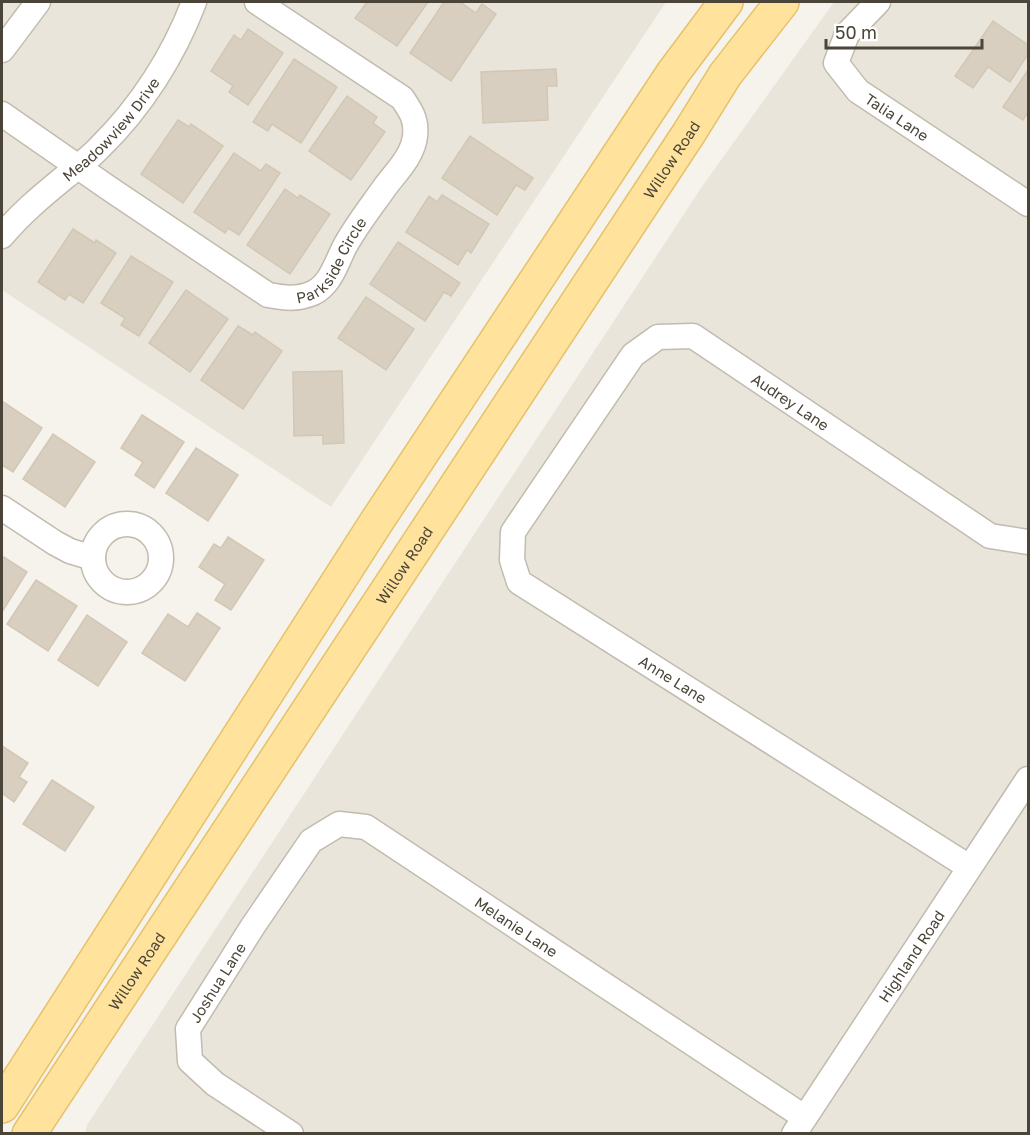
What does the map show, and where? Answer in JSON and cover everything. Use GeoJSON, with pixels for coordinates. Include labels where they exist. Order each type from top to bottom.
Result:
{"type":"FeatureCollection","features":[{"type":"Feature","properties":{"kind":"main road"},"geometry":{"type":"LineString","coordinates":[[2,1106],[16,1068],[673,73],[726,2]]}},
{"type":"Feature","properties":{"kind":"main road","name":"Willow Road"},"geometry":{"type":"LineString","coordinates":[[29,1134],[725,75],[782,2]]}},
{"type":"Feature","properties":{"kind":"main road"},"geometry":{"type":"LineString","coordinates":[[57,1134],[77,1061]]}},
{"type":"Feature","properties":{"kind":"street"},"geometry":{"type":"LineString","coordinates":[[2,50],[38,2]]}},
{"type":"Feature","properties":{"kind":"street","name":"Meadowview Drive"},"geometry":{"type":"LineString","coordinates":[[2,237],[13,223],[99,148],[132,113],[185,27],[194,2]]}},
{"type":"Feature","properties":{"kind":"street","name":"Parkside Circle"},"geometry":{"type":"LineString","coordinates":[[2,114],[268,295],[290,299],[314,292],[330,277],[345,246],[386,185],[407,159],[415,137],[414,115],[402,98],[257,2]]}},
{"type":"Feature","properties":{"kind":"street","name":"Talia Lane"},"geometry":{"type":"LineString","coordinates":[[878,2],[847,34],[836,63],[858,91],[1029,204]]}},
{"type":"Feature","properties":{"kind":"street","name":"Audrey Lane"},"geometry":{"type":"LineString","coordinates":[[579,434],[633,356],[658,337],[693,336],[990,536],[1029,542]]}},
{"type":"Feature","properties":{"kind":"street","name":"Anne Lane"},"geometry":{"type":"LineString","coordinates":[[579,434],[513,532],[512,560],[519,582],[969,867]]}},
{"type":"Feature","properties":{"kind":"street"},"geometry":{"type":"LineString","coordinates":[[2,508],[55,543],[70,551],[93,558]]}},
{"type":"Feature","properties":{"kind":"street","name":"Highland Road"},"geometry":{"type":"LineString","coordinates":[[799,1125],[1029,779]]}},
{"type":"Feature","properties":{"kind":"street","name":"Melanie Lane"},"geometry":{"type":"LineString","coordinates":[[253,926],[311,841],[339,824],[366,827],[799,1125]]}},
{"type":"Feature","properties":{"kind":"street","name":"Joshua Lane"},"geometry":{"type":"LineString","coordinates":[[253,926],[188,1029],[190,1061],[215,1084],[291,1134]]}},
{"type":"Feature","properties":{"kind":"shaded area"},"geometry":{"type":"Polygon","coordinates":[[[2,2],[666,2],[331,507],[2,290],[2,2]]]}},
{"type":"Feature","properties":{"kind":"shaded area"},"geometry":{"type":"Polygon","coordinates":[[[834,2],[1028,2],[1028,1133],[85,1134],[87,1125],[701,188],[834,2]]]}},
{"type":"Feature","properties":{"kind":"building"},"geometry":{"type":"Polygon","coordinates":[[[367,2],[428,2],[397,46],[355,18],[367,2]]]}},
{"type":"Feature","properties":{"kind":"building"},"geometry":{"type":"Polygon","coordinates":[[[444,2],[460,2],[476,13],[482,4],[496,14],[451,81],[410,53],[444,2]]]}},
{"type":"Feature","properties":{"kind":"building"},"geometry":{"type":"Polygon","coordinates":[[[993,21],[1028,45],[1028,54],[1010,82],[988,67],[973,88],[955,76],[993,21]]]}},
{"type":"Feature","properties":{"kind":"building"},"geometry":{"type":"Polygon","coordinates":[[[248,29],[283,53],[248,105],[229,92],[233,86],[211,71],[234,35],[241,40],[248,29]]]}},
{"type":"Feature","properties":{"kind":"building"},"geometry":{"type":"Polygon","coordinates":[[[294,59],[337,87],[301,143],[272,124],[268,131],[253,122],[294,59]]]}},
{"type":"Feature","properties":{"kind":"building"},"geometry":{"type":"Polygon","coordinates":[[[556,69],[557,86],[547,86],[548,120],[483,123],[481,72],[556,69]]]}},
{"type":"Feature","properties":{"kind":"building"},"geometry":{"type":"Polygon","coordinates":[[[1028,70],[1028,112],[1023,120],[1003,107],[1028,70]]]}},
{"type":"Feature","properties":{"kind":"building"},"geometry":{"type":"Polygon","coordinates":[[[347,96],[377,117],[373,123],[385,132],[351,180],[309,151],[347,96]]]}},
{"type":"Feature","properties":{"kind":"building"},"geometry":{"type":"Polygon","coordinates":[[[178,120],[189,127],[191,124],[223,146],[183,203],[141,174],[178,120]]]}},
{"type":"Feature","properties":{"kind":"building"},"geometry":{"type":"Polygon","coordinates":[[[470,136],[533,178],[525,190],[516,185],[497,215],[442,178],[470,136]]]}},
{"type":"Feature","properties":{"kind":"building"},"geometry":{"type":"Polygon","coordinates":[[[234,153],[261,171],[266,164],[280,173],[239,235],[228,228],[225,233],[194,212],[234,153]]]}},
{"type":"Feature","properties":{"kind":"building"},"geometry":{"type":"Polygon","coordinates":[[[285,189],[298,198],[300,195],[330,214],[290,274],[247,245],[285,189]]]}},
{"type":"Feature","properties":{"kind":"building"},"geometry":{"type":"Polygon","coordinates":[[[442,195],[489,224],[471,253],[467,250],[458,265],[406,232],[429,196],[437,202],[442,195]]]}},
{"type":"Feature","properties":{"kind":"building"},"geometry":{"type":"Polygon","coordinates":[[[73,229],[116,253],[83,303],[69,294],[65,300],[38,282],[73,229]]]}},
{"type":"Feature","properties":{"kind":"building"},"geometry":{"type":"Polygon","coordinates":[[[398,242],[460,283],[451,296],[444,292],[425,321],[370,284],[398,242]]]}},
{"type":"Feature","properties":{"kind":"building"},"geometry":{"type":"Polygon","coordinates":[[[131,256],[173,282],[139,336],[121,325],[125,318],[101,303],[131,256]]]}},
{"type":"Feature","properties":{"kind":"building"},"geometry":{"type":"Polygon","coordinates":[[[186,290],[228,319],[190,372],[149,343],[186,290]]]}},
{"type":"Feature","properties":{"kind":"building"},"geometry":{"type":"Polygon","coordinates":[[[366,297],[414,329],[386,370],[338,338],[366,297]]]}},
{"type":"Feature","properties":{"kind":"building"},"geometry":{"type":"Polygon","coordinates":[[[238,326],[253,335],[255,332],[282,351],[243,409],[201,380],[238,326]]]}},
{"type":"Feature","properties":{"kind":"building"},"geometry":{"type":"Polygon","coordinates":[[[342,371],[344,443],[323,444],[323,435],[294,436],[293,372],[342,371]]]}},
{"type":"Feature","properties":{"kind":"building"},"geometry":{"type":"Polygon","coordinates":[[[2,401],[42,428],[13,472],[2,465],[2,401]]]}},
{"type":"Feature","properties":{"kind":"building"},"geometry":{"type":"Polygon","coordinates":[[[142,415],[184,442],[154,488],[135,475],[143,462],[121,448],[142,415]]]}},
{"type":"Feature","properties":{"kind":"building"},"geometry":{"type":"Polygon","coordinates":[[[53,434],[95,462],[65,507],[23,479],[53,434]]]}},
{"type":"Feature","properties":{"kind":"building"},"geometry":{"type":"Polygon","coordinates":[[[196,448],[238,475],[208,521],[166,493],[196,448]]]}},
{"type":"Feature","properties":{"kind":"building"},"geometry":{"type":"Polygon","coordinates":[[[228,537],[264,560],[231,610],[215,600],[225,584],[199,567],[214,544],[221,548],[228,537]]]}},
{"type":"Feature","properties":{"kind":"building"},"geometry":{"type":"Polygon","coordinates":[[[2,556],[27,572],[2,612],[2,556]]]}},
{"type":"Feature","properties":{"kind":"building"},"geometry":{"type":"Polygon","coordinates":[[[36,580],[77,606],[48,651],[7,624],[36,580]]]}},
{"type":"Feature","properties":{"kind":"building"},"geometry":{"type":"Polygon","coordinates":[[[197,613],[220,628],[185,681],[142,653],[168,614],[188,627],[197,613]]]}},
{"type":"Feature","properties":{"kind":"building"},"geometry":{"type":"Polygon","coordinates":[[[87,615],[127,642],[98,686],[58,660],[87,615]]]}},
{"type":"Feature","properties":{"kind":"building"},"geometry":{"type":"Polygon","coordinates":[[[2,746],[28,763],[19,777],[27,782],[14,802],[2,793],[2,746]]]}},
{"type":"Feature","properties":{"kind":"building"},"geometry":{"type":"Polygon","coordinates":[[[52,780],[94,807],[65,851],[23,824],[52,780]]]}}]}
